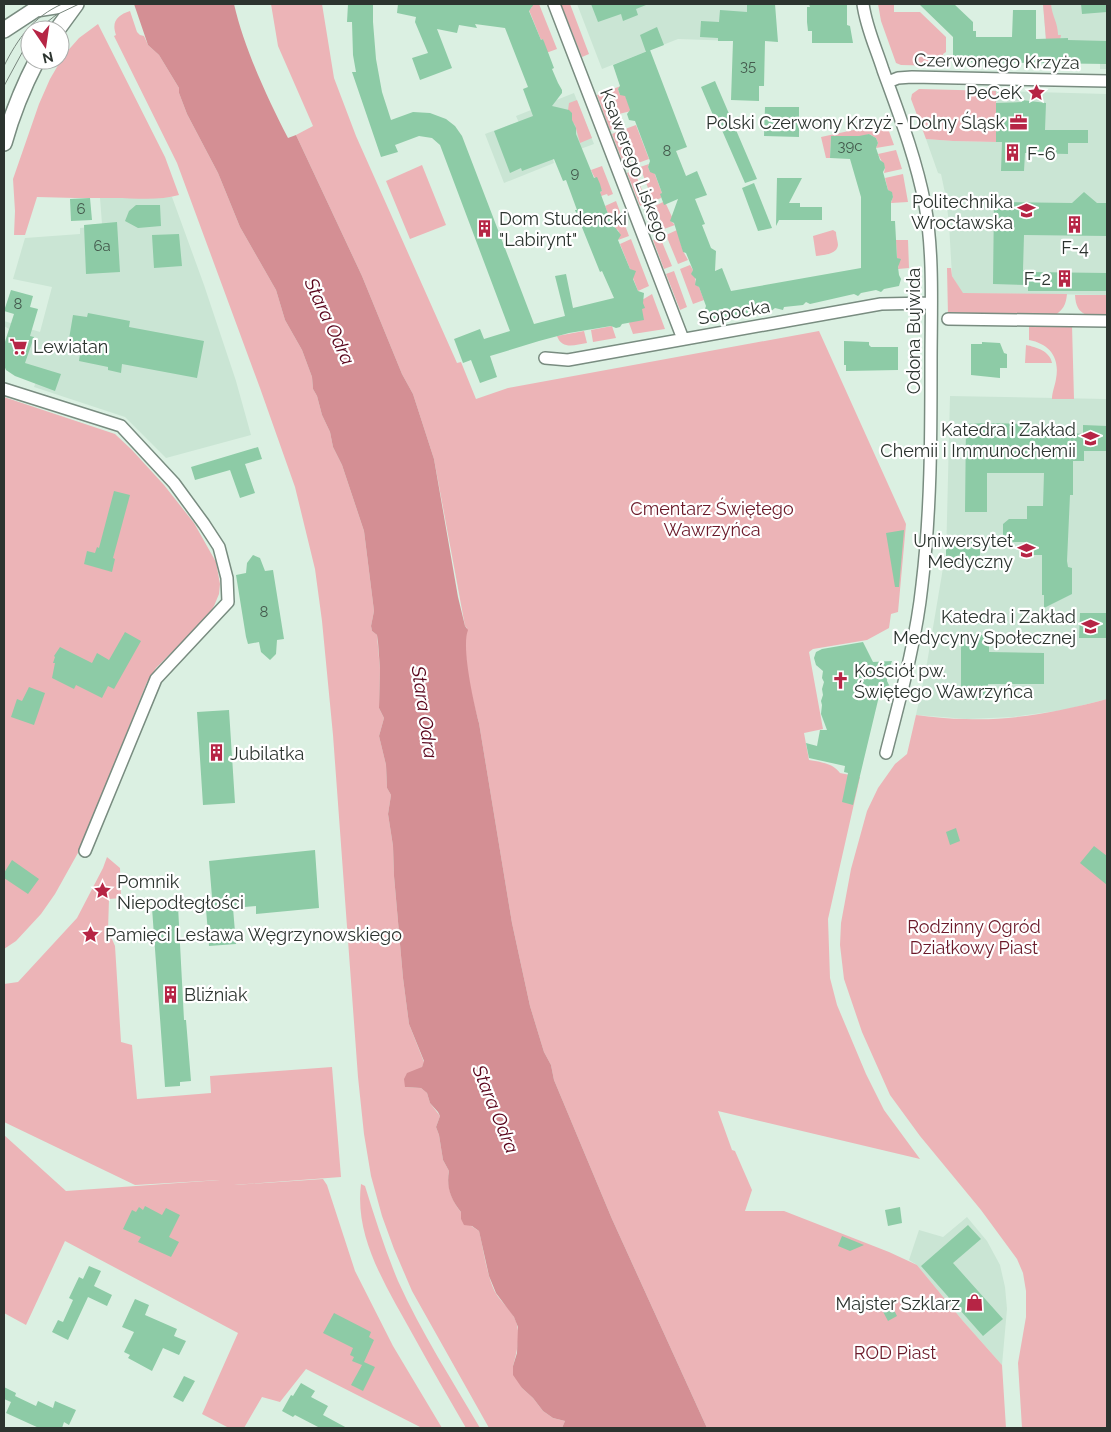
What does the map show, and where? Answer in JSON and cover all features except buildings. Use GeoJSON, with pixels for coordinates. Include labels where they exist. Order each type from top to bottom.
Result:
{"type":"FeatureCollection","features":[{"type":"Feature","properties":{"kind":"main road"},"geometry":{"type":"LineString","coordinates":[[4,30],[36,9],[68,4]]}},
{"type":"Feature","properties":{"kind":"main road"},"geometry":{"type":"LineString","coordinates":[[64,20],[76,4]]}},
{"type":"Feature","properties":{"kind":"main road"},"geometry":{"type":"LineString","coordinates":[[4,142],[9,123],[32,70]]}},
{"type":"Feature","properties":{"kind":"street","name":"Ksawerego Liskego"},"geometry":{"type":"LineString","coordinates":[[554,4],[683,338]]}},
{"type":"Feature","properties":{"kind":"street","name":"Odona Bujwida"},"geometry":{"type":"LineString","coordinates":[[863,4],[872,38],[920,181],[929,236],[930,452],[927,529],[922,586],[908,663],[886,753]]}},
{"type":"Feature","properties":{"kind":"street","name":"Czerwonego Krzyża"},"geometry":{"type":"LineString","coordinates":[[888,82],[912,76],[1107,81]]}},
{"type":"Feature","properties":{"kind":"street","name":"Sopocka"},"geometry":{"type":"LineString","coordinates":[[545,358],[568,360],[881,304],[930,303]]}},
{"type":"Feature","properties":{"kind":"street"},"geometry":{"type":"LineString","coordinates":[[948,320],[1107,321]]}},
{"type":"Feature","properties":{"kind":"street"},"geometry":{"type":"LineString","coordinates":[[4,389],[121,426],[174,483],[204,524],[219,547],[227,578],[228,602],[156,680],[86,851]]}},
{"type":"Feature","properties":{"kind":"shaded area"},"geometry":{"type":"Polygon","coordinates":[[[577,4],[763,4],[764,42],[678,39],[602,69],[577,4]]]}},
{"type":"Feature","properties":{"kind":"shaded area"},"geometry":{"type":"Polygon","coordinates":[[[1043,4],[1107,4],[1107,69],[1100,69],[1100,64],[1046,40],[1043,4]]]}},
{"type":"Feature","properties":{"kind":"shaded area","name":"Politechnika Wrocławska"},"geometry":{"type":"Polygon","coordinates":[[[996,91],[1107,94],[1107,295],[962,293],[952,276],[946,198],[941,174],[938,173],[926,139],[996,142],[996,91]]]}},
{"type":"Feature","properties":{"kind":"shaded area"},"geometry":{"type":"Polygon","coordinates":[[[574,93],[594,144],[553,159],[554,163],[504,183],[485,134],[515,123],[516,126],[520,125],[516,116],[574,93]]]}},
{"type":"Feature","properties":{"kind":"shaded area"},"geometry":{"type":"Polygon","coordinates":[[[172,197],[236,381],[251,435],[166,458],[125,417],[34,387],[36,382],[6,370],[4,365],[4,345],[9,329],[4,326],[4,321],[40,332],[52,287],[13,279],[25,238],[80,234],[80,228],[90,227],[92,224],[102,224],[100,198],[172,197]]]}},
{"type":"Feature","properties":{"kind":"shaded area","name":"Uniwersytet Medyczny"},"geometry":{"type":"Polygon","coordinates":[[[950,396],[1107,399],[1107,699],[1064,710],[1013,717],[967,719],[916,715],[946,559],[950,396]]]}},
{"type":"Feature","properties":{"kind":"shaded area"},"geometry":{"type":"Polygon","coordinates":[[[967,1217],[987,1241],[1000,1265],[1007,1309],[1002,1365],[917,1265],[909,1260],[919,1230],[943,1237],[967,1217]]]}},
{"type":"Feature","properties":{"kind":"green space"},"geometry":{"type":"Polygon","coordinates":[[[271,4],[322,4],[334,78],[356,136],[457,363],[461,362],[476,399],[508,388],[819,331],[906,524],[898,612],[891,614],[889,628],[867,640],[813,649],[809,652],[823,729],[804,733],[809,760],[830,765],[840,773],[860,777],[828,919],[830,978],[837,1005],[866,1074],[884,1110],[920,1159],[718,1111],[732,1150],[735,1151],[752,1190],[745,1211],[784,1211],[889,1252],[917,1265],[1002,1365],[1006,1428],[707,1428],[612,1219],[554,1080],[551,1065],[544,1052],[530,1006],[512,923],[479,723],[466,663],[467,628],[465,626],[434,459],[413,394],[402,374],[362,276],[296,135],[313,126],[278,46],[271,4]]]}},
{"type":"Feature","properties":{"kind":"green space"},"geometry":{"type":"Polygon","coordinates":[[[531,4],[539,4],[557,49],[546,53],[543,39],[541,40],[529,10],[532,7],[531,4]]]}},
{"type":"Feature","properties":{"kind":"green space"},"geometry":{"type":"Polygon","coordinates":[[[561,4],[570,4],[589,54],[582,57],[561,4]]]}},
{"type":"Feature","properties":{"kind":"green space"},"geometry":{"type":"Polygon","coordinates":[[[878,4],[894,4],[894,12],[920,12],[946,37],[946,52],[943,54],[944,66],[901,65],[896,63],[881,21],[878,4]]]}},
{"type":"Feature","properties":{"kind":"green space"},"geometry":{"type":"Polygon","coordinates":[[[1043,4],[1051,4],[1058,35],[1061,35],[1060,40],[1046,40],[1043,4]]]}},
{"type":"Feature","properties":{"kind":"green space"},"geometry":{"type":"Polygon","coordinates":[[[130,11],[137,32],[144,36],[148,45],[159,55],[179,88],[187,114],[218,173],[240,227],[276,290],[285,320],[302,350],[312,377],[313,389],[330,432],[333,447],[342,465],[364,531],[374,611],[371,626],[372,631],[377,635],[380,669],[379,708],[384,718],[379,736],[386,765],[387,788],[391,795],[388,814],[393,846],[403,978],[409,1024],[424,1062],[405,1087],[421,1088],[427,1093],[430,1103],[440,1116],[436,1127],[443,1160],[449,1171],[448,1182],[452,1198],[461,1212],[461,1219],[479,1231],[492,1285],[497,1295],[512,1314],[518,1329],[518,1341],[513,1366],[522,1388],[543,1411],[553,1418],[565,1421],[562,1428],[489,1428],[412,1291],[382,1216],[371,1176],[358,1077],[333,735],[315,569],[295,487],[177,163],[114,36],[116,35],[115,22],[122,14],[130,11]]]}},
{"type":"Feature","properties":{"kind":"green space"},"geometry":{"type":"Polygon","coordinates":[[[98,24],[165,157],[179,195],[147,199],[37,197],[25,235],[14,235],[13,179],[39,104],[50,79],[55,70],[70,70],[70,48],[79,38],[98,24]]]}},
{"type":"Feature","properties":{"kind":"green space"},"geometry":{"type":"Polygon","coordinates":[[[621,86],[618,89],[620,95],[625,95],[631,111],[619,114],[610,90],[621,86]]]}},
{"type":"Feature","properties":{"kind":"green space"},"geometry":{"type":"Polygon","coordinates":[[[919,89],[996,91],[996,142],[926,139],[911,99],[912,94],[919,89]]]}},
{"type":"Feature","properties":{"kind":"green space"},"geometry":{"type":"Polygon","coordinates":[[[604,93],[618,127],[610,130],[597,95],[604,93]]]}},
{"type":"Feature","properties":{"kind":"green space"},"geometry":{"type":"Polygon","coordinates":[[[577,100],[592,138],[580,143],[575,125],[570,119],[572,114],[568,110],[569,103],[577,100]]]}},
{"type":"Feature","properties":{"kind":"green space"},"geometry":{"type":"Polygon","coordinates":[[[886,123],[894,145],[876,148],[878,143],[876,138],[869,134],[864,136],[831,136],[830,158],[826,158],[821,137],[886,123]]]}},
{"type":"Feature","properties":{"kind":"green space"},"geometry":{"type":"Polygon","coordinates":[[[636,125],[649,159],[638,163],[625,129],[636,125]]]}},
{"type":"Feature","properties":{"kind":"green space"},"geometry":{"type":"Polygon","coordinates":[[[619,131],[632,165],[625,168],[612,134],[619,131]]]}},
{"type":"Feature","properties":{"kind":"green space"},"geometry":{"type":"Polygon","coordinates":[[[896,150],[902,169],[884,173],[885,168],[878,154],[896,150]]]}},
{"type":"Feature","properties":{"kind":"green space"},"geometry":{"type":"Polygon","coordinates":[[[649,164],[650,172],[654,172],[662,193],[661,198],[653,201],[640,167],[649,164]]]}},
{"type":"Feature","properties":{"kind":"green space"},"geometry":{"type":"Polygon","coordinates":[[[422,165],[446,225],[410,239],[386,181],[422,165]]]}},
{"type":"Feature","properties":{"kind":"green space"},"geometry":{"type":"Polygon","coordinates":[[[602,166],[613,194],[608,196],[607,194],[601,196],[600,192],[602,191],[591,170],[602,166]]]}},
{"type":"Feature","properties":{"kind":"green space"},"geometry":{"type":"Polygon","coordinates":[[[634,170],[647,203],[640,206],[627,173],[634,170]]]}},
{"type":"Feature","properties":{"kind":"green space"},"geometry":{"type":"Polygon","coordinates":[[[903,174],[908,202],[891,203],[892,196],[888,190],[885,178],[903,174]]]}},
{"type":"Feature","properties":{"kind":"green space"},"geometry":{"type":"Polygon","coordinates":[[[616,201],[629,236],[618,240],[620,235],[618,230],[614,229],[605,206],[616,201]]]}},
{"type":"Feature","properties":{"kind":"green space"},"geometry":{"type":"Polygon","coordinates":[[[663,202],[666,204],[672,217],[671,221],[675,225],[664,229],[655,206],[663,202]]]}},
{"type":"Feature","properties":{"kind":"green space"},"geometry":{"type":"Polygon","coordinates":[[[677,230],[683,251],[688,260],[678,264],[666,235],[677,230]]]}},
{"type":"Feature","properties":{"kind":"green space"},"geometry":{"type":"Polygon","coordinates":[[[833,230],[836,232],[837,248],[829,254],[816,256],[813,236],[833,230]]]}},
{"type":"Feature","properties":{"kind":"green space"},"geometry":{"type":"Polygon","coordinates":[[[660,237],[672,266],[664,269],[653,240],[660,237]]]}},
{"type":"Feature","properties":{"kind":"green space"},"geometry":{"type":"Polygon","coordinates":[[[631,239],[649,286],[638,291],[633,278],[634,272],[630,269],[620,244],[631,239]]]}},
{"type":"Feature","properties":{"kind":"green space"},"geometry":{"type":"Polygon","coordinates":[[[896,240],[908,240],[909,268],[898,269],[899,259],[897,258],[896,240]]]}},
{"type":"Feature","properties":{"kind":"green space"},"geometry":{"type":"Polygon","coordinates":[[[690,265],[704,300],[693,304],[680,269],[690,265]]]}},
{"type":"Feature","properties":{"kind":"green space"},"geometry":{"type":"Polygon","coordinates":[[[947,268],[951,268],[952,276],[963,293],[1067,294],[1066,301],[1062,309],[1054,316],[948,316],[947,268]]]}},
{"type":"Feature","properties":{"kind":"green space"},"geometry":{"type":"Polygon","coordinates":[[[674,271],[687,307],[680,310],[666,274],[674,271]]]}},
{"type":"Feature","properties":{"kind":"green space"},"geometry":{"type":"Polygon","coordinates":[[[652,294],[665,329],[633,334],[629,323],[642,309],[642,300],[652,294]]]}},
{"type":"Feature","properties":{"kind":"green space"},"geometry":{"type":"Polygon","coordinates":[[[1075,295],[1107,295],[1107,317],[1085,314],[1078,308],[1075,295]]]}},
{"type":"Feature","properties":{"kind":"green space"},"geometry":{"type":"Polygon","coordinates":[[[1029,325],[1072,325],[1074,399],[1052,399],[1057,371],[1055,358],[1043,345],[1029,340],[1029,325]]]}},
{"type":"Feature","properties":{"kind":"green space"},"geometry":{"type":"Polygon","coordinates":[[[612,326],[616,338],[593,342],[591,330],[612,326]]]}},
{"type":"Feature","properties":{"kind":"green space"},"geometry":{"type":"Polygon","coordinates":[[[584,331],[587,343],[578,345],[566,345],[557,336],[584,331]]]}},
{"type":"Feature","properties":{"kind":"green space"},"geometry":{"type":"Polygon","coordinates":[[[1026,345],[1038,348],[1046,353],[1052,363],[1025,363],[1026,345]]]}},
{"type":"Feature","properties":{"kind":"green space"},"geometry":{"type":"Polygon","coordinates":[[[4,397],[115,434],[164,485],[194,523],[216,562],[220,584],[219,594],[207,617],[156,668],[147,682],[79,851],[55,894],[41,914],[16,941],[4,949],[4,397]]]}},
{"type":"Feature","properties":{"kind":"green space","name":"Rodzinny Ogród Działkowy Piast"},"geometry":{"type":"Polygon","coordinates":[[[1107,699],[1107,1428],[1022,1428],[1018,1363],[1026,1317],[1026,1291],[1023,1273],[1017,1259],[981,1210],[920,1136],[890,1095],[862,1032],[844,979],[840,945],[841,923],[851,869],[867,811],[878,788],[895,764],[907,754],[916,715],[960,719],[1020,717],[1107,699]]]}},
{"type":"Feature","properties":{"kind":"green space"},"geometry":{"type":"Polygon","coordinates":[[[107,857],[120,868],[121,898],[109,899],[108,930],[115,946],[121,1042],[132,1045],[137,1099],[211,1093],[210,1076],[332,1067],[341,1177],[234,1185],[323,1179],[327,1185],[355,1271],[393,1346],[442,1428],[422,1428],[306,1369],[280,1402],[262,1397],[244,1428],[229,1428],[202,1414],[238,1333],[65,1241],[26,1325],[4,1313],[4,1135],[66,1191],[220,1180],[135,1185],[4,1122],[4,984],[18,982],[77,918],[107,857]]]}},
{"type":"Feature","properties":{"kind":"green space"},"geometry":{"type":"Polygon","coordinates":[[[361,1184],[365,1186],[389,1258],[407,1300],[437,1356],[480,1428],[466,1428],[384,1282],[368,1244],[363,1224],[360,1204],[361,1184]]]}},
{"type":"Feature","properties":{"kind":"water","name":"Stara Odra"},"geometry":{"type":"Polygon","coordinates":[[[134,4],[234,4],[250,55],[264,89],[288,138],[296,135],[362,276],[402,374],[413,394],[434,459],[458,597],[465,626],[468,630],[466,649],[469,676],[479,723],[512,923],[530,1006],[544,1052],[551,1065],[554,1080],[612,1219],[707,1428],[562,1428],[565,1421],[553,1418],[543,1411],[513,1375],[513,1366],[517,1353],[518,1327],[514,1317],[496,1293],[489,1276],[479,1231],[472,1226],[464,1225],[461,1219],[461,1212],[454,1203],[450,1193],[449,1171],[443,1160],[436,1127],[440,1116],[430,1103],[427,1093],[421,1088],[405,1087],[404,1079],[407,1073],[422,1067],[424,1061],[409,1024],[403,978],[393,846],[388,814],[391,795],[387,788],[386,765],[379,736],[384,718],[379,708],[380,669],[378,642],[377,635],[372,631],[371,626],[374,611],[364,531],[342,465],[333,447],[330,432],[313,389],[312,377],[302,350],[285,320],[276,290],[240,227],[218,173],[187,114],[179,88],[159,55],[148,45],[134,4]]]}},
{"type":"Feature","properties":{"kind":"tram line"},"geometry":{"type":"LineString","coordinates":[[4,66],[27,29],[43,15],[62,4]]}},
{"type":"Feature","properties":{"kind":"tram line"},"geometry":{"type":"LineString","coordinates":[[50,20],[79,4]]}},
{"type":"Feature","properties":{"kind":"tram line"},"geometry":{"type":"LineString","coordinates":[[4,86],[20,56]]}},
{"type":"Feature","properties":{"kind":"place","name":"PeCeK"},"geometry":{"type":"Point","coordinates":[1036,92]}},
{"type":"Feature","properties":{"kind":"place","name":"Polski Czerwony Krzyż - Dolny Śląsk"},"geometry":{"type":"Point","coordinates":[1019,122]}},
{"type":"Feature","properties":{"kind":"place","name":"F-6"},"geometry":{"type":"Point","coordinates":[1013,153]}},
{"type":"Feature","properties":{"kind":"place","name":"Politechnika Wrocławska"},"geometry":{"type":"Point","coordinates":[1027,211]}},
{"type":"Feature","properties":{"kind":"place","name":"F-4"},"geometry":{"type":"Point","coordinates":[1075,224]}},
{"type":"Feature","properties":{"kind":"place","name":"Dom Studencki \"Labirynt\""},"geometry":{"type":"Point","coordinates":[485,228]}},
{"type":"Feature","properties":{"kind":"place","name":"F-2"},"geometry":{"type":"Point","coordinates":[1065,278]}},
{"type":"Feature","properties":{"kind":"place","name":"Lewiatan"},"geometry":{"type":"Point","coordinates":[19,346]}},
{"type":"Feature","properties":{"kind":"place","name":"Katedra i Zakład Chemii i Immunochemii"},"geometry":{"type":"Point","coordinates":[1090,439]}},
{"type":"Feature","properties":{"kind":"place","name":"Uniwersytet Medyczny"},"geometry":{"type":"Point","coordinates":[1027,550]}},
{"type":"Feature","properties":{"kind":"place","name":"Katedra i Zakład Medycyny Społecznej"},"geometry":{"type":"Point","coordinates":[1090,626]}},
{"type":"Feature","properties":{"kind":"place","name":"Kościół pw. Świętego Wawrzyńca"},"geometry":{"type":"Point","coordinates":[840,680]}},
{"type":"Feature","properties":{"kind":"place","name":"Jubilatka"},"geometry":{"type":"Point","coordinates":[216,753]}},
{"type":"Feature","properties":{"kind":"place","name":"Pomnik Niepodłegłości"},"geometry":{"type":"Point","coordinates":[103,891]}},
{"type":"Feature","properties":{"kind":"place","name":"Pamięci Lesława Węgrzynowskiego"},"geometry":{"type":"Point","coordinates":[91,934]}},
{"type":"Feature","properties":{"kind":"place","name":"Bliźniak"},"geometry":{"type":"Point","coordinates":[170,994]}},
{"type":"Feature","properties":{"kind":"place","name":"Majster Szklarz"},"geometry":{"type":"Point","coordinates":[974,1303]}},
{"type":"Feature","properties":{"kind":"park label","name":"Cmentarz Świętego Wawrzyńca"},"geometry":{"type":"Point","coordinates":[712,518]}},
{"type":"Feature","properties":{"kind":"park label","name":"ROD Piast"},"geometry":{"type":"Point","coordinates":[895,1352]}}]}
